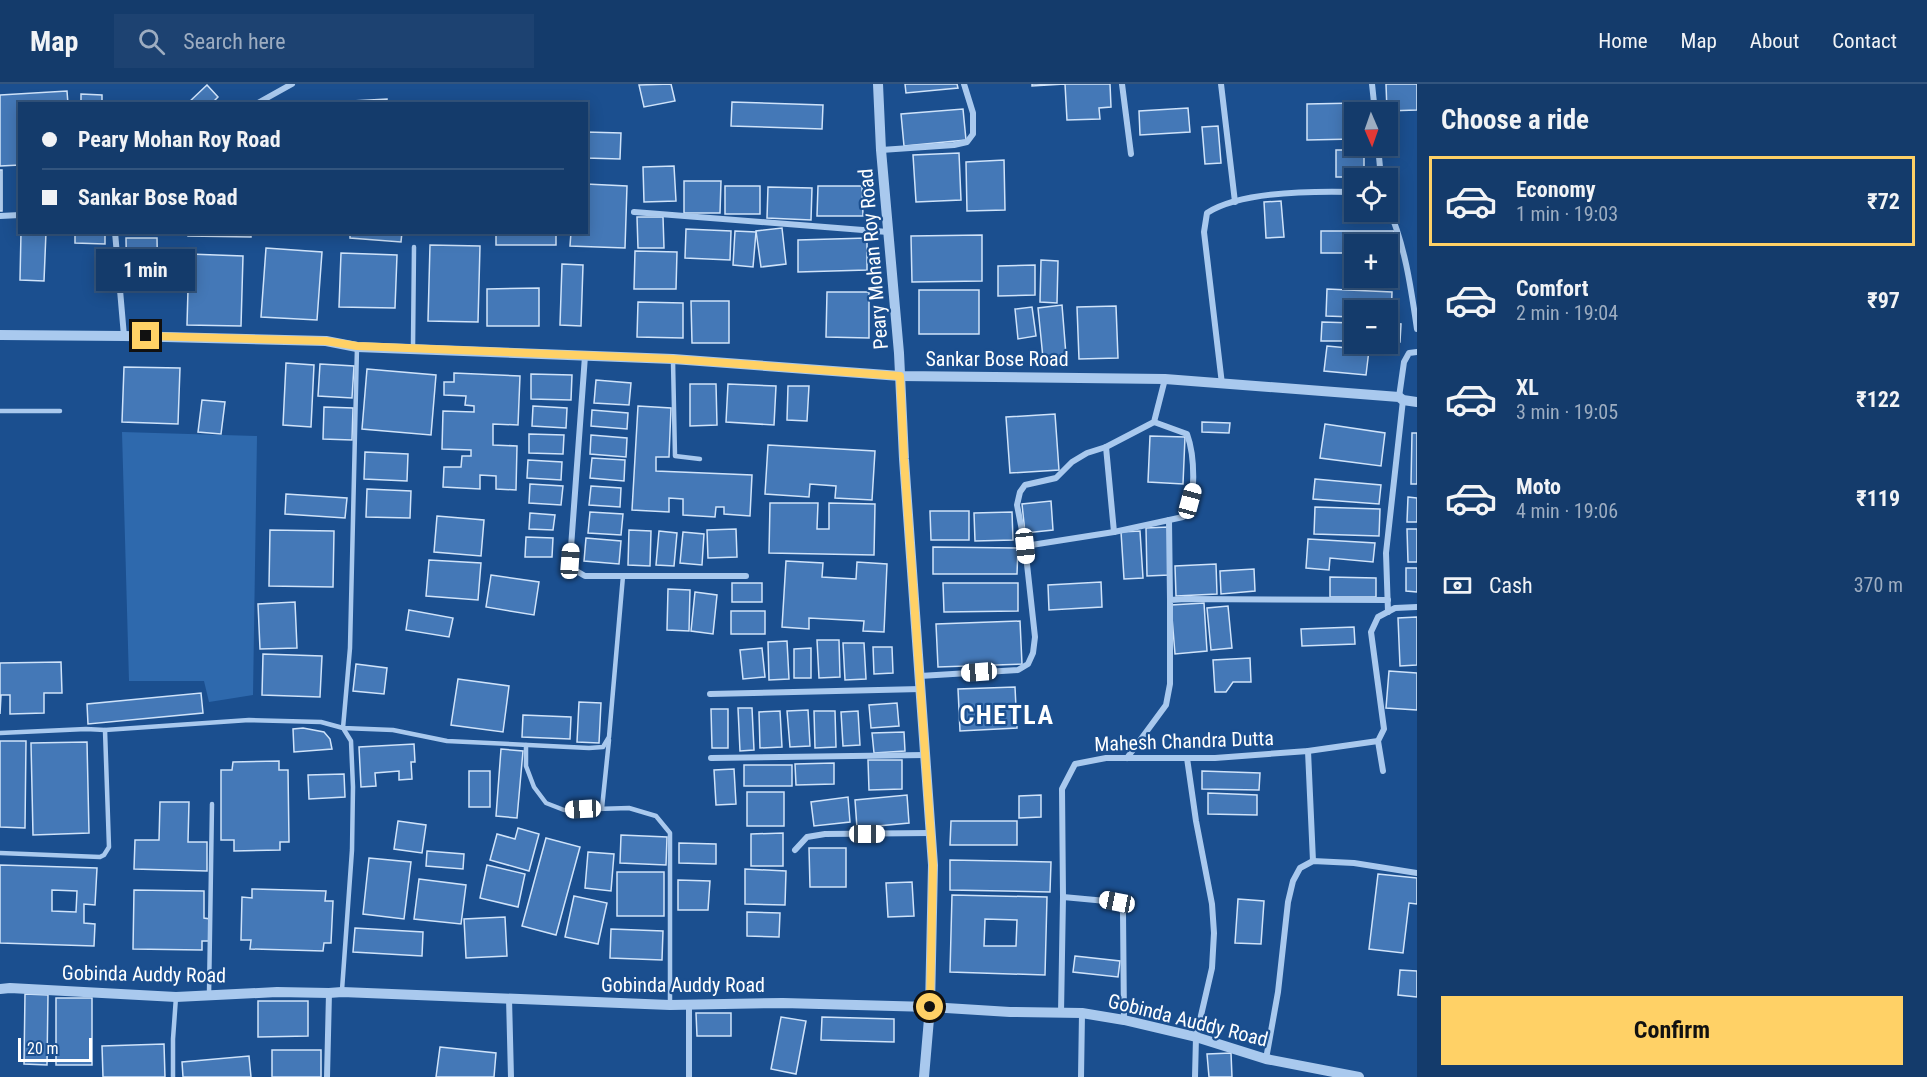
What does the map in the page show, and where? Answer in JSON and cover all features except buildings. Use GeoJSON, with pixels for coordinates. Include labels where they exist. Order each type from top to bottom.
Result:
{"type":"FeatureCollection","features":[{"type":"Feature","properties":{"kind":"street"},"geometry":{"type":"LineString","coordinates":[[260,102],[292,84]]}},
{"type":"Feature","properties":{"kind":"street","name":"Peary Mohan Roy Road"},"geometry":{"type":"LineString","coordinates":[[878,84],[933,865],[930,1007],[924,1077]]}},
{"type":"Feature","properties":{"kind":"street"},"geometry":{"type":"LineString","coordinates":[[881,150],[967,142],[973,134],[973,113],[964,84]]}},
{"type":"Feature","properties":{"kind":"street"},"geometry":{"type":"LineString","coordinates":[[1122,84],[1131,153]]}},
{"type":"Feature","properties":{"kind":"street"},"geometry":{"type":"LineString","coordinates":[[1221,84],[1235,201]]}},
{"type":"Feature","properties":{"kind":"street"},"geometry":{"type":"LineString","coordinates":[[1372,84],[1374,102]]}},
{"type":"Feature","properties":{"kind":"street"},"geometry":{"type":"LineString","coordinates":[[1222,384],[1204,232],[1207,213],[1217,206],[1267,195],[1344,192]]}},
{"type":"Feature","properties":{"kind":"street"},"geometry":{"type":"LineString","coordinates":[[634,212],[888,232]]}},
{"type":"Feature","properties":{"kind":"street"},"geometry":{"type":"LineString","coordinates":[[0,216],[18,215]]}},
{"type":"Feature","properties":{"kind":"street"},"geometry":{"type":"LineString","coordinates":[[1395,222],[1411,290],[1417,329]]}},
{"type":"Feature","properties":{"kind":"street"},"geometry":{"type":"LineString","coordinates":[[115,234],[124,336]]}},
{"type":"Feature","properties":{"kind":"street","name":"Sankar Bose Road"},"geometry":{"type":"LineString","coordinates":[[0,335],[326,341],[357,346],[673,359],[900,376],[1165,379],[1401,398],[1417,402]]}},
{"type":"Feature","properties":{"kind":"street"},"geometry":{"type":"LineString","coordinates":[[1388,612],[1386,553],[1404,362],[1409,353],[1417,352]]}},
{"type":"Feature","properties":{"kind":"street"},"geometry":{"type":"LineString","coordinates":[[585,356],[570,561],[573,569],[585,576],[746,576]]}},
{"type":"Feature","properties":{"kind":"street"},"geometry":{"type":"LineString","coordinates":[[1154,422],[1165,379]]}},
{"type":"Feature","properties":{"kind":"street"},"geometry":{"type":"LineString","coordinates":[[920,676],[1018,670],[1028,664],[1033,653],[1035,637],[1025,546],[1017,505],[1020,492],[1025,486],[1056,478],[1087,453],[1106,447],[1154,422],[1187,434],[1193,454],[1193,488],[1186,514],[1178,519],[1114,532],[1025,546]]}},
{"type":"Feature","properties":{"kind":"street"},"geometry":{"type":"LineString","coordinates":[[1106,447],[1114,532]]}},
{"type":"Feature","properties":{"kind":"street"},"geometry":{"type":"LineString","coordinates":[[1127,758],[1166,705],[1170,684],[1169,520]]}},
{"type":"Feature","properties":{"kind":"street"},"geometry":{"type":"LineString","coordinates":[[1170,600],[1388,600]]}},
{"type":"Feature","properties":{"kind":"street"},"geometry":{"type":"LineString","coordinates":[[1383,771],[1378,741],[1384,729],[1371,632],[1377,617],[1395,608],[1417,607]]}},
{"type":"Feature","properties":{"kind":"street"},"geometry":{"type":"LineString","coordinates":[[710,694],[921,689]]}},
{"type":"Feature","properties":{"kind":"street","name":"Mahesh Chandra Dutta"},"geometry":{"type":"LineString","coordinates":[[1061,1013],[1062,789],[1075,764],[1106,758],[1215,758],[1308,752],[1378,741]]}},
{"type":"Feature","properties":{"kind":"street"},"geometry":{"type":"LineString","coordinates":[[1308,752],[1312,861]]}},
{"type":"Feature","properties":{"kind":"street"},"geometry":{"type":"LineString","coordinates":[[711,758],[925,754]]}},
{"type":"Feature","properties":{"kind":"street"},"geometry":{"type":"LineString","coordinates":[[1187,758],[1212,904],[1214,933],[1212,968],[1196,1037],[1195,1077]]}},
{"type":"Feature","properties":{"kind":"street"},"geometry":{"type":"LineString","coordinates":[[795,850],[807,837],[825,834],[930,834]]}},
{"type":"Feature","properties":{"kind":"street"},"geometry":{"type":"LineString","coordinates":[[1266,1059],[1278,992],[1288,902],[1293,881],[1300,868],[1312,861],[1354,863],[1417,873]]}},
{"type":"Feature","properties":{"kind":"street"},"geometry":{"type":"LineString","coordinates":[[1063,897],[1117,902],[1123,912],[1124,1020]]}},
{"type":"Feature","properties":{"kind":"street","name":"Gobinda Auddy Road"},"geometry":{"type":"LineString","coordinates":[[0,989],[176,997],[277,992],[342,992],[670,1005],[783,1004],[1082,1013],[1124,1020],[1196,1037],[1266,1059],[1359,1077]]}},
{"type":"Feature","properties":{"kind":"street"},"geometry":{"type":"LineString","coordinates":[[327,1077],[329,993]]}},
{"type":"Feature","properties":{"kind":"street"},"geometry":{"type":"LineString","coordinates":[[509,997],[511,1077]]}},
{"type":"Feature","properties":{"kind":"street"},"geometry":{"type":"LineString","coordinates":[[688,1077],[689,1005]]}},
{"type":"Feature","properties":{"kind":"street"},"geometry":{"type":"LineString","coordinates":[[1081,1077],[1082,1013]]}},
{"type":"Feature","properties":{"kind":"lane"},"geometry":{"type":"LineString","coordinates":[[413,347],[414,247]]}},
{"type":"Feature","properties":{"kind":"lane"},"geometry":{"type":"LineString","coordinates":[[342,992],[352,850],[351,741],[343,728],[350,648],[357,346]]}},
{"type":"Feature","properties":{"kind":"lane"},"geometry":{"type":"LineString","coordinates":[[673,359],[675,456],[700,459]]}},
{"type":"Feature","properties":{"kind":"lane"},"geometry":{"type":"LineString","coordinates":[[0,411],[60,411]]}},
{"type":"Feature","properties":{"kind":"lane"},"geometry":{"type":"LineString","coordinates":[[602,808],[623,575]]}},
{"type":"Feature","properties":{"kind":"lane"},"geometry":{"type":"LineString","coordinates":[[0,733],[105,730],[249,720],[321,722],[343,728],[393,730],[447,741],[526,745],[603,747],[609,737]]}},
{"type":"Feature","properties":{"kind":"lane"},"geometry":{"type":"LineString","coordinates":[[0,854],[100,857],[104,855],[109,847],[105,730]]}},
{"type":"Feature","properties":{"kind":"lane"},"geometry":{"type":"LineString","coordinates":[[526,745],[526,766],[534,787],[546,803],[564,810],[629,808],[656,816],[670,833],[670,1005]]}},
{"type":"Feature","properties":{"kind":"lane"},"geometry":{"type":"LineString","coordinates":[[209,995],[212,804]]}},
{"type":"Feature","properties":{"kind":"lane"},"geometry":{"type":"LineString","coordinates":[[173,1077],[172,1039],[176,997]]}},
{"type":"Feature","properties":{"kind":"shaded area"},"geometry":{"type":"Polygon","coordinates":[[[122,432],[257,436],[253,695],[209,702],[204,681],[129,681],[122,432]]]}},
{"type":"Feature","properties":{"kind":"district","name":"CHETLA"},"geometry":{"type":"Point","coordinates":[1007,715]}},
{"type":"Feature","properties":{"kind":"route"},"geometry":{"type":"LineString","coordinates":[[146,336],[326,341],[357,346],[673,359],[900,376],[933,865],[930,1007]]}}]}
